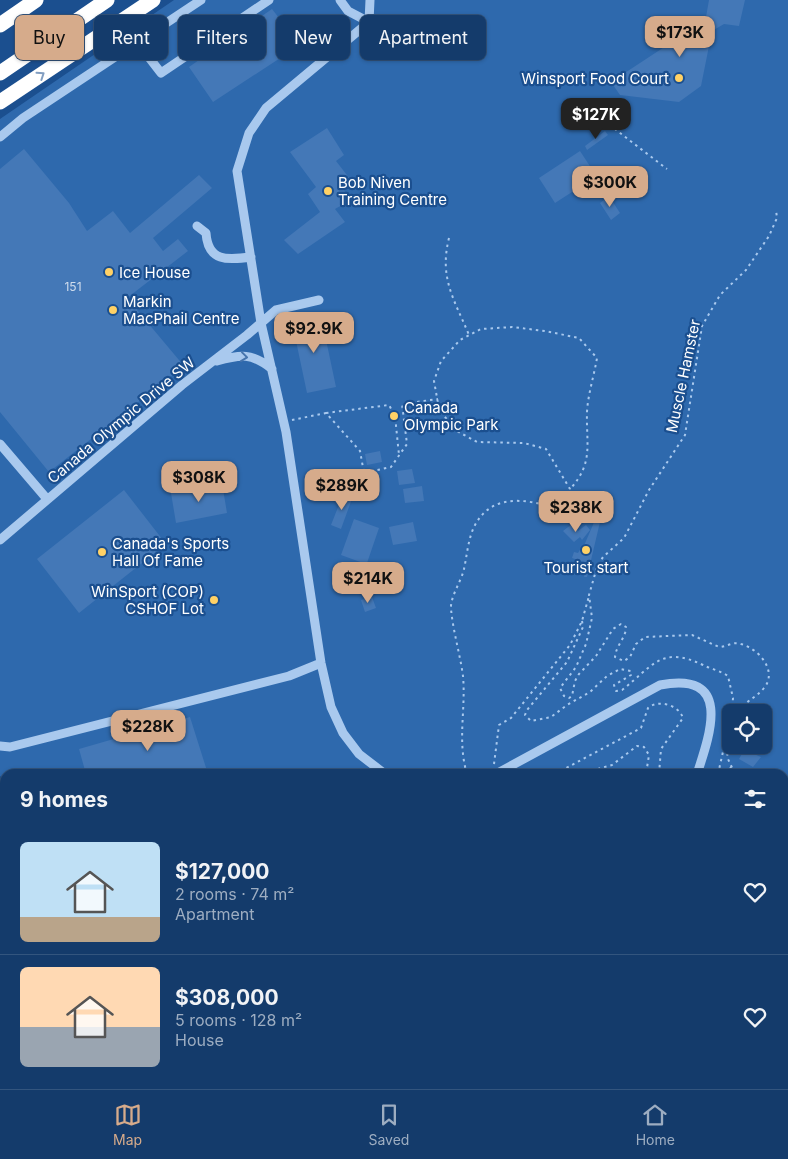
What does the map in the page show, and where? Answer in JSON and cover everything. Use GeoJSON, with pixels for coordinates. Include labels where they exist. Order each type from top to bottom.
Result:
{"type":"FeatureCollection","features":[{"type":"Feature","properties":{"kind":"highway"},"geometry":{"type":"LineString","coordinates":[[0,25],[36,0]]}},
{"type":"Feature","properties":{"kind":"highway"},"geometry":{"type":"LineString","coordinates":[[0,73],[107,0]]}},
{"type":"Feature","properties":{"kind":"highway"},"geometry":{"type":"LineString","coordinates":[[0,102],[153,0]]}},
{"type":"Feature","properties":{"kind":"street"},"geometry":{"type":"LineString","coordinates":[[168,22],[202,0]]}},
{"type":"Feature","properties":{"kind":"street"},"geometry":{"type":"LineString","coordinates":[[151,60],[161,73],[269,0]]}},
{"type":"Feature","properties":{"kind":"street"},"geometry":{"type":"LineString","coordinates":[[340,0],[348,11],[360,17]]}},
{"type":"Feature","properties":{"kind":"street"},"geometry":{"type":"LineString","coordinates":[[369,15],[370,0]]}},
{"type":"Feature","properties":{"kind":"street"},"geometry":{"type":"LineString","coordinates":[[360,30],[266,108],[249,133],[237,171],[260,323],[284,422],[321,663],[331,707],[343,732],[359,754],[378,769]]}},
{"type":"Feature","properties":{"kind":"street"},"geometry":{"type":"LineString","coordinates":[[0,137],[23,118],[110,60]]}},
{"type":"Feature","properties":{"kind":"street"},"geometry":{"type":"LineString","coordinates":[[197,226],[206,233],[207,244],[212,253],[225,260],[251,257]]}},
{"type":"Feature","properties":{"kind":"street","name":"Canada Olympic Drive SW"},"geometry":{"type":"LineString","coordinates":[[2,534],[276,310],[319,300]]}},
{"type":"Feature","properties":{"kind":"street"},"geometry":{"type":"LineString","coordinates":[[214,362],[241,354],[261,360],[272,369]]}},
{"type":"Feature","properties":{"kind":"street"},"geometry":{"type":"LineString","coordinates":[[0,444],[47,499]]}},
{"type":"Feature","properties":{"kind":"street"},"geometry":{"type":"LineString","coordinates":[[0,746],[10,747],[288,676],[321,663]]}},
{"type":"Feature","properties":{"kind":"street"},"geometry":{"type":"LineString","coordinates":[[499,769],[660,685],[681,682],[697,686],[705,693],[712,708],[711,732],[699,769]]}},
{"type":"Feature","properties":{"kind":"path"},"geometry":{"type":"LineString","coordinates":[[594,113],[667,169]]}},
{"type":"Feature","properties":{"kind":"path","name":"Muscle Hamster"},"geometry":{"type":"LineString","coordinates":[[745,704],[763,689],[768,680],[766,664],[753,649],[734,643],[722,647],[715,646],[692,635],[645,637],[636,644],[630,656],[624,661],[615,657],[616,651],[626,633],[626,627],[622,624],[613,629],[596,656],[579,674],[575,681],[572,696],[569,698],[564,696],[560,688],[576,667],[590,629],[592,618],[589,595],[597,567],[603,557],[624,538],[648,490],[685,434],[702,326],[720,295],[746,270],[773,230],[777,218],[776,210]]}},
{"type":"Feature","properties":{"kind":"path"},"geometry":{"type":"LineString","coordinates":[[449,238],[445,257],[446,280],[469,335]]}},
{"type":"Feature","properties":{"kind":"path"},"geometry":{"type":"LineString","coordinates":[[466,769],[462,758],[461,737],[463,678],[451,606],[463,576],[475,525],[487,512],[504,502],[519,499],[570,512],[570,489],[546,449],[524,443],[477,442],[455,430],[439,409],[434,381],[441,361],[460,340],[481,329],[512,327],[545,331],[579,338],[597,358],[588,411],[587,462],[581,478],[570,489]]}},
{"type":"Feature","properties":{"kind":"path"},"geometry":{"type":"LineString","coordinates":[[314,484],[391,467],[407,444],[402,404],[438,399]]}},
{"type":"Feature","properties":{"kind":"path"},"geometry":{"type":"LineString","coordinates":[[284,422],[326,413],[389,405],[395,416],[399,455]]}},
{"type":"Feature","properties":{"kind":"path"},"geometry":{"type":"LineString","coordinates":[[326,413],[360,451],[364,473]]}},
{"type":"Feature","properties":{"kind":"path"},"geometry":{"type":"LineString","coordinates":[[495,769],[499,725],[511,718],[570,645],[582,621],[589,595]]}},
{"type":"Feature","properties":{"kind":"path"},"geometry":{"type":"LineString","coordinates":[[582,621],[583,627],[567,662],[527,710],[526,715],[531,721],[551,717],[590,692],[607,676],[620,669],[630,671],[631,675],[614,685],[616,691],[622,690],[660,660],[676,656],[686,657],[728,676],[733,704]]}},
{"type":"Feature","properties":{"kind":"path"},"geometry":{"type":"LineString","coordinates":[[564,769],[641,728],[648,708],[658,704],[675,707],[681,712],[683,718],[661,748],[659,769]]}},
{"type":"Feature","properties":{"kind":"path"},"geometry":{"type":"LineString","coordinates":[[597,769],[612,765],[637,746],[644,747],[649,755],[647,769]]}},
{"type":"Feature","properties":{"kind":"path"},"geometry":{"type":"LineString","coordinates":[[719,769],[723,754]]}},
{"type":"Feature","properties":{"kind":"path"},"geometry":{"type":"LineString","coordinates":[[728,754],[731,767]]}},
{"type":"Feature","properties":{"kind":"shaded area","name":"Canada Olympic Park"},"geometry":{"type":"Polygon","coordinates":[[[174,0],[788,0],[788,769],[0,769],[0,119],[94,55],[94,60],[168,60],[168,15],[152,15],[174,0]]]}},
{"type":"Feature","properties":{"kind":"building"},"geometry":{"type":"Polygon","coordinates":[[[709,0],[745,0],[739,26],[724,24],[712,31],[701,86],[679,102],[620,95],[611,82],[675,40],[678,23],[691,27],[706,17],[709,0]]]}},
{"type":"Feature","properties":{"kind":"building"},"geometry":{"type":"Polygon","coordinates":[[[272,9],[277,15],[277,60],[213,102],[189,67],[199,60],[266,60],[266,15],[263,15],[272,9]]]}},
{"type":"Feature","properties":{"kind":"building","name":"Bob Niven Training Centre"},"geometry":{"type":"Polygon","coordinates":[[[327,128],[344,155],[336,161],[350,179],[341,186],[351,200],[335,209],[345,222],[298,254],[284,240],[320,212],[308,194],[316,187],[290,152],[327,128]]]}},
{"type":"Feature","properties":{"kind":"building"},"geometry":{"type":"Polygon","coordinates":[[[605,131],[608,135],[587,150],[585,146],[605,131]]]}},
{"type":"Feature","properties":{"kind":"building","name":"Markin MacPhail Centre"},"geometry":{"type":"Polygon","coordinates":[[[24,149],[69,203],[87,231],[113,211],[130,233],[199,175],[212,188],[153,238],[163,251],[178,239],[188,251],[127,298],[184,366],[49,472],[0,412],[0,169],[24,149]]]}},
{"type":"Feature","properties":{"kind":"building"},"geometry":{"type":"Polygon","coordinates":[[[580,151],[603,186],[592,193],[586,183],[555,203],[539,178],[580,151]]]}},
{"type":"Feature","properties":{"kind":"building"},"geometry":{"type":"Polygon","coordinates":[[[609,196],[620,213],[611,220],[600,203],[609,196]]]}},
{"type":"Feature","properties":{"kind":"building"},"geometry":{"type":"Polygon","coordinates":[[[321,316],[336,387],[307,393],[292,322],[321,316]]]}},
{"type":"Feature","properties":{"kind":"building"},"geometry":{"type":"Polygon","coordinates":[[[380,451],[382,462],[367,465],[365,454],[380,451]]]}},
{"type":"Feature","properties":{"kind":"building"},"geometry":{"type":"Polygon","coordinates":[[[412,469],[415,483],[399,485],[397,471],[412,469]]]}},
{"type":"Feature","properties":{"kind":"building"},"geometry":{"type":"Polygon","coordinates":[[[222,483],[227,513],[176,523],[171,493],[222,483]]]}},
{"type":"Feature","properties":{"kind":"building"},"geometry":{"type":"Polygon","coordinates":[[[422,486],[424,501],[405,503],[403,489],[422,486]]]}},
{"type":"Feature","properties":{"kind":"building","name":"Canada's Sports Hall Of Fame"},"geometry":{"type":"Polygon","coordinates":[[[124,490],[166,544],[79,613],[37,559],[124,490]]]}},
{"type":"Feature","properties":{"kind":"building"},"geometry":{"type":"Polygon","coordinates":[[[344,492],[353,496],[341,529],[331,525],[344,492]]]}},
{"type":"Feature","properties":{"kind":"building"},"geometry":{"type":"Polygon","coordinates":[[[354,519],[379,528],[367,563],[373,565],[371,570],[362,566],[363,563],[341,555],[354,519]]]}},
{"type":"Feature","properties":{"kind":"building","name":"Tourist start"},"geometry":{"type":"Polygon","coordinates":[[[595,520],[600,522],[587,577],[584,577],[587,563],[572,558],[574,552],[578,553],[583,548],[595,520]]]}},
{"type":"Feature","properties":{"kind":"building"},"geometry":{"type":"Polygon","coordinates":[[[413,522],[417,541],[393,545],[389,527],[413,522]]]}},
{"type":"Feature","properties":{"kind":"building"},"geometry":{"type":"Polygon","coordinates":[[[572,524],[578,531],[586,525],[590,530],[582,540],[580,537],[574,542],[563,531],[572,524]]]}},
{"type":"Feature","properties":{"kind":"building"},"geometry":{"type":"Polygon","coordinates":[[[372,597],[376,608],[365,612],[361,600],[372,597]]]}},
{"type":"Feature","properties":{"kind":"building"},"geometry":{"type":"Polygon","coordinates":[[[190,717],[206,769],[85,769],[79,749],[190,717]]]}},
{"type":"Feature","properties":{"kind":"building"},"geometry":{"type":"Polygon","coordinates":[[[742,754],[754,754],[761,757],[753,767],[739,759],[742,754]]]}},
{"type":"Feature","properties":{"kind":"place","name":"Winsport Food Court"},"geometry":{"type":"Point","coordinates":[679,78]}},
{"type":"Feature","properties":{"kind":"place","name":"Bob Niven Training Centre"},"geometry":{"type":"Point","coordinates":[328,191]}},
{"type":"Feature","properties":{"kind":"place","name":"Ice House"},"geometry":{"type":"Point","coordinates":[109,272]}},
{"type":"Feature","properties":{"kind":"place","name":"Markin MacPhail Centre"},"geometry":{"type":"Point","coordinates":[113,310]}},
{"type":"Feature","properties":{"kind":"place","name":"Canada Olympic Park"},"geometry":{"type":"Point","coordinates":[394,416]}},
{"type":"Feature","properties":{"kind":"place","name":"Tourist start"},"geometry":{"type":"Point","coordinates":[586,550]}},
{"type":"Feature","properties":{"kind":"place","name":"Canada's Sports Hall Of Fame"},"geometry":{"type":"Point","coordinates":[102,552]}},
{"type":"Feature","properties":{"kind":"place","name":"WinSport (COP) CSHOF Lot"},"geometry":{"type":"Point","coordinates":[214,600]}}]}
